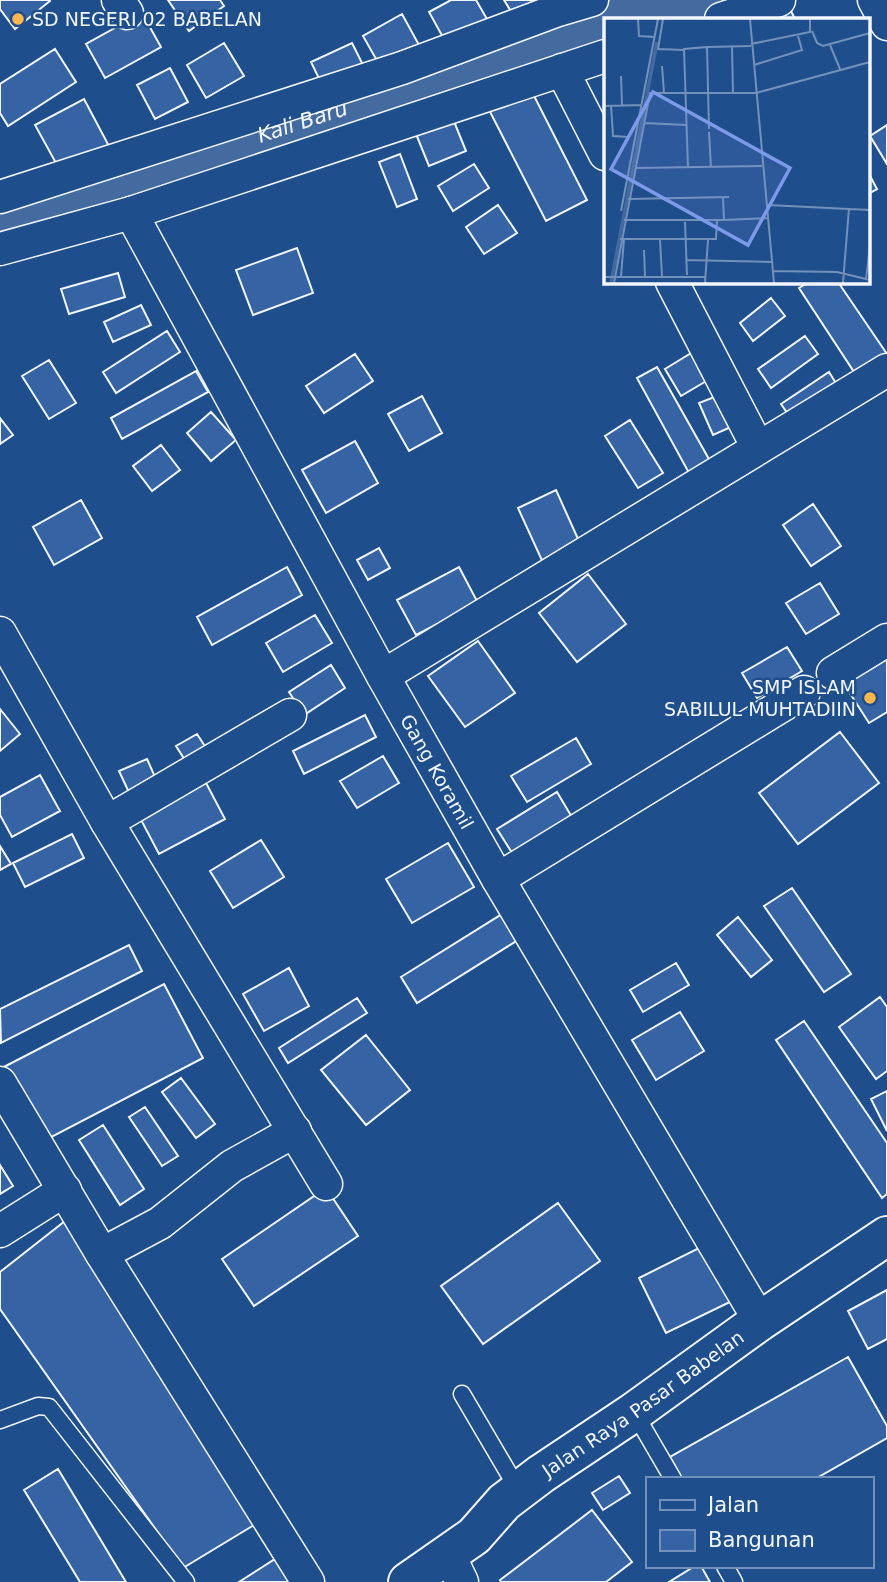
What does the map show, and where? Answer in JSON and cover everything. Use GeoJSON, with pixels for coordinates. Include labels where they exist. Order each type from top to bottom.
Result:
{"type":"FeatureCollection","features":[{"type":"Feature","properties":{"kind":"main road","name":"Jalan Raya Pasar Babelan"},"geometry":{"type":"LineString","coordinates":[[408,1582],[455,1568],[474,1536],[504,1502],[760,1321],[887,1236]]}},
{"type":"Feature","properties":{"kind":"street"},"geometry":{"type":"LineString","coordinates":[[0,197],[403,70],[555,11],[592,0]]}},
{"type":"Feature","properties":{"kind":"street"},"geometry":{"type":"LineString","coordinates":[[728,10],[779,0]]}},
{"type":"Feature","properties":{"kind":"street"},"geometry":{"type":"LineString","coordinates":[[874,0],[887,24]]}},
{"type":"Feature","properties":{"kind":"street"},"geometry":{"type":"LineString","coordinates":[[0,249],[131,213],[419,113],[604,56]]}},
{"type":"Feature","properties":{"kind":"street"},"geometry":{"type":"LineString","coordinates":[[403,70],[419,113]]}},
{"type":"Feature","properties":{"kind":"street"},"geometry":{"type":"LineString","coordinates":[[562,70],[604,152]]}},
{"type":"Feature","properties":{"kind":"street","name":"Gang Koramil"},"geometry":{"type":"LineString","coordinates":[[131,213],[383,677],[498,880],[760,1321]]}},
{"type":"Feature","properties":{"kind":"street"},"geometry":{"type":"LineString","coordinates":[[673,284],[758,448]]}},
{"type":"Feature","properties":{"kind":"street"},"geometry":{"type":"LineString","coordinates":[[383,677],[887,370]]}},
{"type":"Feature","properties":{"kind":"street"},"geometry":{"type":"LineString","coordinates":[[0,633],[107,822],[326,1184]]}},
{"type":"Feature","properties":{"kind":"street"},"geometry":{"type":"LineString","coordinates":[[833,673],[887,640]]}},
{"type":"Feature","properties":{"kind":"street"},"geometry":{"type":"LineString","coordinates":[[498,880],[804,692]]}},
{"type":"Feature","properties":{"kind":"street"},"geometry":{"type":"LineString","coordinates":[[107,822],[290,715]]}},
{"type":"Feature","properties":{"kind":"street"},"geometry":{"type":"LineString","coordinates":[[0,1083],[102,1254],[308,1582]]}},
{"type":"Feature","properties":{"kind":"street"},"geometry":{"type":"LineString","coordinates":[[102,1254],[160,1223],[232,1166],[295,1131]]}},
{"type":"Feature","properties":{"kind":"street"},"geometry":{"type":"LineString","coordinates":[[0,1231],[65,1190]]}},
{"type":"Feature","properties":{"kind":"lane"},"geometry":{"type":"LineString","coordinates":[[461,1394],[519,1492]]}},
{"type":"Feature","properties":{"kind":"lane"},"geometry":{"type":"LineString","coordinates":[[0,1420],[37,1406],[49,1407],[186,1582]]}},
{"type":"Feature","properties":{"kind":"lane"},"geometry":{"type":"LineString","coordinates":[[634,1412],[672,1477]]}},
{"type":"Feature","properties":{"kind":"building","name":"SD NEGERI 02 BABELAN"},"geometry":{"type":"Polygon","coordinates":[[[0,0],[50,1],[15,29],[0,9],[0,0]]]}},
{"type":"Feature","properties":{"kind":"building"},"geometry":{"type":"Polygon","coordinates":[[[168,0],[220,0],[224,6],[189,31],[168,0]]]}},
{"type":"Feature","properties":{"kind":"building"},"geometry":{"type":"Polygon","coordinates":[[[451,0],[476,0],[487,19],[445,41],[429,12],[451,0]]]}},
{"type":"Feature","properties":{"kind":"building"},"geometry":{"type":"Polygon","coordinates":[[[504,0],[535,0],[512,13],[504,0]]]}},
{"type":"Feature","properties":{"kind":"building"},"geometry":{"type":"Polygon","coordinates":[[[790,9],[794,18],[771,18],[790,9]]]}},
{"type":"Feature","properties":{"kind":"building"},"geometry":{"type":"Polygon","coordinates":[[[142,13],[161,47],[105,78],[86,44],[142,13]]]}},
{"type":"Feature","properties":{"kind":"building"},"geometry":{"type":"Polygon","coordinates":[[[402,14],[419,45],[380,66],[363,36],[402,14]]]}},
{"type":"Feature","properties":{"kind":"building"},"geometry":{"type":"Polygon","coordinates":[[[224,43],[244,76],[206,98],[187,65],[224,43]]]}},
{"type":"Feature","properties":{"kind":"building"},"geometry":{"type":"Polygon","coordinates":[[[352,43],[366,71],[325,91],[311,62],[352,43]]]}},
{"type":"Feature","properties":{"kind":"building"},"geometry":{"type":"Polygon","coordinates":[[[55,49],[76,82],[8,126],[0,113],[0,84],[55,49]]]}},
{"type":"Feature","properties":{"kind":"building"},"geometry":{"type":"Polygon","coordinates":[[[170,68],[188,102],[155,119],[137,85],[170,68]]]}},
{"type":"Feature","properties":{"kind":"building"},"geometry":{"type":"Polygon","coordinates":[[[528,84],[587,200],[546,221],[486,104],[528,84]]]}},
{"type":"Feature","properties":{"kind":"building"},"geometry":{"type":"Polygon","coordinates":[[[84,99],[110,148],[62,174],[35,125],[84,99]]]}},
{"type":"Feature","properties":{"kind":"building"},"geometry":{"type":"Polygon","coordinates":[[[453,119],[466,151],[429,166],[416,134],[453,119]]]}},
{"type":"Feature","properties":{"kind":"building"},"geometry":{"type":"Polygon","coordinates":[[[887,125],[887,164],[870,136],[887,125]]]}},
{"type":"Feature","properties":{"kind":"building"},"geometry":{"type":"Polygon","coordinates":[[[400,154],[417,199],[397,207],[379,162],[400,154]]]}},
{"type":"Feature","properties":{"kind":"building"},"geometry":{"type":"Polygon","coordinates":[[[474,164],[489,188],[453,211],[438,186],[474,164]]]}},
{"type":"Feature","properties":{"kind":"building"},"geometry":{"type":"Polygon","coordinates":[[[870,176],[877,189],[870,193],[870,176]]]}},
{"type":"Feature","properties":{"kind":"building"},"geometry":{"type":"Polygon","coordinates":[[[498,205],[517,233],[484,254],[466,227],[498,205]]]}},
{"type":"Feature","properties":{"kind":"building"},"geometry":{"type":"Polygon","coordinates":[[[297,248],[313,293],[253,315],[236,270],[297,248]]]}},
{"type":"Feature","properties":{"kind":"building"},"geometry":{"type":"Polygon","coordinates":[[[118,273],[125,297],[69,314],[61,289],[118,273]]]}},
{"type":"Feature","properties":{"kind":"building"},"geometry":{"type":"Polygon","coordinates":[[[806,284],[839,284],[887,354],[887,358],[858,378],[799,288],[806,284]]]}},
{"type":"Feature","properties":{"kind":"building"},"geometry":{"type":"Polygon","coordinates":[[[771,298],[785,316],[753,341],[740,323],[771,298]]]}},
{"type":"Feature","properties":{"kind":"building"},"geometry":{"type":"Polygon","coordinates":[[[141,305],[151,325],[113,342],[104,322],[141,305]]]}},
{"type":"Feature","properties":{"kind":"building"},"geometry":{"type":"Polygon","coordinates":[[[167,331],[180,352],[116,393],[103,372],[167,331]]]}},
{"type":"Feature","properties":{"kind":"building"},"geometry":{"type":"Polygon","coordinates":[[[805,336],[818,354],[771,388],[758,369],[805,336]]]}},
{"type":"Feature","properties":{"kind":"building"},"geometry":{"type":"Polygon","coordinates":[[[696,350],[713,377],[681,396],[665,369],[696,350]]]}},
{"type":"Feature","properties":{"kind":"building"},"geometry":{"type":"Polygon","coordinates":[[[355,354],[373,381],[324,413],[306,386],[355,354]]]}},
{"type":"Feature","properties":{"kind":"building"},"geometry":{"type":"Polygon","coordinates":[[[49,360],[76,403],[49,419],[22,376],[49,360]]]}},
{"type":"Feature","properties":{"kind":"building"},"geometry":{"type":"Polygon","coordinates":[[[657,367],[710,461],[689,473],[637,378],[657,367]]]}},
{"type":"Feature","properties":{"kind":"building"},"geometry":{"type":"Polygon","coordinates":[[[196,371],[208,392],[122,439],[111,418],[196,371]]]}},
{"type":"Feature","properties":{"kind":"building"},"geometry":{"type":"Polygon","coordinates":[[[829,372],[837,385],[790,417],[781,404],[829,372]]]}},
{"type":"Feature","properties":{"kind":"building"},"geometry":{"type":"Polygon","coordinates":[[[727,392],[740,423],[713,435],[699,403],[727,392]]]}},
{"type":"Feature","properties":{"kind":"building"},"geometry":{"type":"Polygon","coordinates":[[[422,396],[442,433],[409,451],[388,414],[422,396]]]}},
{"type":"Feature","properties":{"kind":"building"},"geometry":{"type":"Polygon","coordinates":[[[211,412],[236,440],[211,461],[187,433],[211,412]]]}},
{"type":"Feature","properties":{"kind":"building"},"geometry":{"type":"Polygon","coordinates":[[[0,418],[13,435],[0,444],[0,418]]]}},
{"type":"Feature","properties":{"kind":"building"},"geometry":{"type":"Polygon","coordinates":[[[630,420],[663,473],[638,488],[605,436],[630,420]]]}},
{"type":"Feature","properties":{"kind":"building"},"geometry":{"type":"Polygon","coordinates":[[[355,441],[378,483],[326,513],[302,470],[355,441]]]}},
{"type":"Feature","properties":{"kind":"building"},"geometry":{"type":"Polygon","coordinates":[[[161,445],[180,470],[152,491],[133,466],[161,445]]]}},
{"type":"Feature","properties":{"kind":"building"},"geometry":{"type":"Polygon","coordinates":[[[556,490],[583,550],[545,567],[518,508],[556,490]]]}},
{"type":"Feature","properties":{"kind":"building"},"geometry":{"type":"Polygon","coordinates":[[[81,500],[102,538],[54,565],[33,527],[81,500]]]}},
{"type":"Feature","properties":{"kind":"building"},"geometry":{"type":"Polygon","coordinates":[[[813,504],[841,546],[811,566],[783,525],[813,504]]]}},
{"type":"Feature","properties":{"kind":"building"},"geometry":{"type":"Polygon","coordinates":[[[379,548],[390,568],[368,580],[357,560],[379,548]]]}},
{"type":"Feature","properties":{"kind":"building"},"geometry":{"type":"Polygon","coordinates":[[[287,567],[302,595],[212,645],[197,617],[287,567]]]}},
{"type":"Feature","properties":{"kind":"building"},"geometry":{"type":"Polygon","coordinates":[[[459,567],[478,603],[416,635],[397,600],[459,567]]]}},
{"type":"Feature","properties":{"kind":"building"},"geometry":{"type":"Polygon","coordinates":[[[588,574],[626,624],[577,662],[539,613],[588,574]]]}},
{"type":"Feature","properties":{"kind":"building"},"geometry":{"type":"Polygon","coordinates":[[[820,583],[839,614],[806,634],[786,603],[820,583]]]}},
{"type":"Feature","properties":{"kind":"building"},"geometry":{"type":"Polygon","coordinates":[[[315,615],[332,643],[283,672],[266,643],[315,615]]]}},
{"type":"Feature","properties":{"kind":"building"},"geometry":{"type":"Polygon","coordinates":[[[478,641],[515,693],[465,727],[428,676],[478,641]]]}},
{"type":"Feature","properties":{"kind":"building"},"geometry":{"type":"Polygon","coordinates":[[[787,647],[802,671],[757,698],[742,673],[787,647]]]}},
{"type":"Feature","properties":{"kind":"building","name":"SMP ISLAM SABILUL MUHTADIIN"},"geometry":{"type":"Polygon","coordinates":[[[887,657],[887,712],[869,723],[844,684],[887,657]]]}},
{"type":"Feature","properties":{"kind":"building"},"geometry":{"type":"Polygon","coordinates":[[[331,665],[345,688],[304,715],[289,692],[331,665]]]}},
{"type":"Feature","properties":{"kind":"building"},"geometry":{"type":"Polygon","coordinates":[[[0,709],[20,734],[0,751],[0,709]]]}},
{"type":"Feature","properties":{"kind":"building"},"geometry":{"type":"Polygon","coordinates":[[[365,715],[376,737],[304,774],[293,751],[365,715]]]}},
{"type":"Feature","properties":{"kind":"building"},"geometry":{"type":"Polygon","coordinates":[[[840,732],[879,783],[798,844],[759,793],[840,732]]]}},
{"type":"Feature","properties":{"kind":"building"},"geometry":{"type":"Polygon","coordinates":[[[197,734],[210,754],[190,768],[176,746],[197,734]]]}},
{"type":"Feature","properties":{"kind":"building"},"geometry":{"type":"Polygon","coordinates":[[[576,738],[591,764],[527,802],[511,776],[576,738]]]}},
{"type":"Feature","properties":{"kind":"building"},"geometry":{"type":"Polygon","coordinates":[[[383,756],[399,783],[357,808],[340,781],[383,756]]]}},
{"type":"Feature","properties":{"kind":"building"},"geometry":{"type":"Polygon","coordinates":[[[147,759],[160,788],[132,799],[119,771],[147,759]]]}},
{"type":"Feature","properties":{"kind":"building"},"geometry":{"type":"Polygon","coordinates":[[[40,775],[60,811],[12,837],[0,815],[0,797],[40,775]]]}},
{"type":"Feature","properties":{"kind":"building"},"geometry":{"type":"Polygon","coordinates":[[[205,781],[225,819],[159,854],[139,816],[205,781]]]}},
{"type":"Feature","properties":{"kind":"building"},"geometry":{"type":"Polygon","coordinates":[[[557,792],[573,819],[514,856],[497,829],[557,792]]]}},
{"type":"Feature","properties":{"kind":"building"},"geometry":{"type":"Polygon","coordinates":[[[72,834],[84,858],[25,887],[13,863],[72,834]]]}},
{"type":"Feature","properties":{"kind":"building"},"geometry":{"type":"Polygon","coordinates":[[[261,840],[284,877],[233,908],[210,871],[261,840]]]}},
{"type":"Feature","properties":{"kind":"building"},"geometry":{"type":"Polygon","coordinates":[[[448,843],[474,887],[412,923],[386,879],[448,843]]]}},
{"type":"Feature","properties":{"kind":"building"},"geometry":{"type":"Polygon","coordinates":[[[0,846],[11,864],[0,870],[0,846]]]}},
{"type":"Feature","properties":{"kind":"building"},"geometry":{"type":"Polygon","coordinates":[[[792,888],[851,974],[824,992],[764,906],[792,888]]]}},
{"type":"Feature","properties":{"kind":"building"},"geometry":{"type":"Polygon","coordinates":[[[510,909],[526,935],[417,1003],[401,977],[510,909]]]}},
{"type":"Feature","properties":{"kind":"building"},"geometry":{"type":"Polygon","coordinates":[[[738,917],[772,960],[751,977],[717,935],[738,917]]]}},
{"type":"Feature","properties":{"kind":"building"},"geometry":{"type":"Polygon","coordinates":[[[129,945],[142,971],[1,1043],[0,1009],[129,945]]]}},
{"type":"Feature","properties":{"kind":"building"},"geometry":{"type":"Polygon","coordinates":[[[676,963],[689,985],[643,1012],[630,990],[676,963]]]}},
{"type":"Feature","properties":{"kind":"building"},"geometry":{"type":"Polygon","coordinates":[[[289,968],[309,1006],[264,1031],[243,994],[289,968]]]}},
{"type":"Feature","properties":{"kind":"building"},"geometry":{"type":"Polygon","coordinates":[[[164,984],[203,1058],[38,1144],[0,1069],[164,984]]]}},
{"type":"Feature","properties":{"kind":"building"},"geometry":{"type":"Polygon","coordinates":[[[880,997],[887,1007],[887,1071],[876,1079],[839,1027],[880,997]]]}},
{"type":"Feature","properties":{"kind":"building"},"geometry":{"type":"Polygon","coordinates":[[[357,998],[367,1013],[288,1063],[279,1048],[357,998]]]}},
{"type":"Feature","properties":{"kind":"building"},"geometry":{"type":"Polygon","coordinates":[[[680,1012],[704,1051],[656,1080],[632,1040],[680,1012]]]}},
{"type":"Feature","properties":{"kind":"building"},"geometry":{"type":"Polygon","coordinates":[[[804,1021],[887,1143],[887,1194],[882,1198],[776,1040],[804,1021]]]}},
{"type":"Feature","properties":{"kind":"building"},"geometry":{"type":"Polygon","coordinates":[[[366,1035],[410,1090],[366,1125],[321,1070],[366,1035]]]}},
{"type":"Feature","properties":{"kind":"building"},"geometry":{"type":"Polygon","coordinates":[[[181,1078],[215,1124],[196,1138],[162,1092],[181,1078]]]}},
{"type":"Feature","properties":{"kind":"building"},"geometry":{"type":"Polygon","coordinates":[[[887,1091],[887,1131],[871,1099],[887,1091]]]}},
{"type":"Feature","properties":{"kind":"building"},"geometry":{"type":"Polygon","coordinates":[[[145,1107],[178,1156],[162,1166],[129,1117],[145,1107]]]}},
{"type":"Feature","properties":{"kind":"building"},"geometry":{"type":"Polygon","coordinates":[[[103,1125],[144,1189],[120,1205],[79,1140],[103,1125]]]}},
{"type":"Feature","properties":{"kind":"building"},"geometry":{"type":"Polygon","coordinates":[[[0,1165],[13,1186],[0,1194],[0,1165]]]}},
{"type":"Feature","properties":{"kind":"building"},"geometry":{"type":"Polygon","coordinates":[[[326,1188],[358,1236],[254,1306],[222,1259],[326,1188]]]}},
{"type":"Feature","properties":{"kind":"building"},"geometry":{"type":"Polygon","coordinates":[[[558,1203],[600,1261],[483,1344],[441,1286],[558,1203]]]}},
{"type":"Feature","properties":{"kind":"building"},"geometry":{"type":"Polygon","coordinates":[[[65,1221],[254,1525],[183,1568],[0,1309],[0,1272],[65,1221]]]}},
{"type":"Feature","properties":{"kind":"building"},"geometry":{"type":"Polygon","coordinates":[[[707,1244],[734,1300],[666,1333],[639,1278],[707,1244]]]}},
{"type":"Feature","properties":{"kind":"building"},"geometry":{"type":"Polygon","coordinates":[[[887,1290],[887,1339],[868,1349],[848,1311],[887,1290]]]}},
{"type":"Feature","properties":{"kind":"building"},"geometry":{"type":"Polygon","coordinates":[[[848,1357],[887,1426],[887,1438],[819,1477],[681,1477],[670,1457],[848,1357]]]}},
{"type":"Feature","properties":{"kind":"building"},"geometry":{"type":"Polygon","coordinates":[[[58,1469],[126,1582],[80,1582],[24,1490],[58,1469]]]}},
{"type":"Feature","properties":{"kind":"building"},"geometry":{"type":"Polygon","coordinates":[[[619,1476],[630,1493],[603,1510],[592,1493],[619,1476]]]}},
{"type":"Feature","properties":{"kind":"building"},"geometry":{"type":"Polygon","coordinates":[[[592,1510],[632,1562],[606,1582],[501,1582],[500,1580],[592,1510]]]}},
{"type":"Feature","properties":{"kind":"building"},"geometry":{"type":"Polygon","coordinates":[[[286,1552],[305,1582],[239,1582],[286,1552]]]}},
{"type":"Feature","properties":{"kind":"building"},"geometry":{"type":"Polygon","coordinates":[[[692,1568],[702,1568],[710,1582],[669,1582],[692,1568]]]}},
{"type":"Feature","properties":{"kind":"waterway","name":"Kali Baru"},"geometry":{"type":"LineString","coordinates":[[632,18],[691,0]]}},
{"type":"Feature","properties":{"kind":"waterway","name":"Kali Baru"},"geometry":{"type":"LineString","coordinates":[[0,220],[604,26]]}},
{"type":"Feature","properties":{"kind":"place","name":"SD NEGERI 02 BABELAN"},"geometry":{"type":"Point","coordinates":[18,19]}},
{"type":"Feature","properties":{"kind":"place","name":"SMP ISLAM SABILUL MUHTADIIN"},"geometry":{"type":"Point","coordinates":[870,698]}}]}
